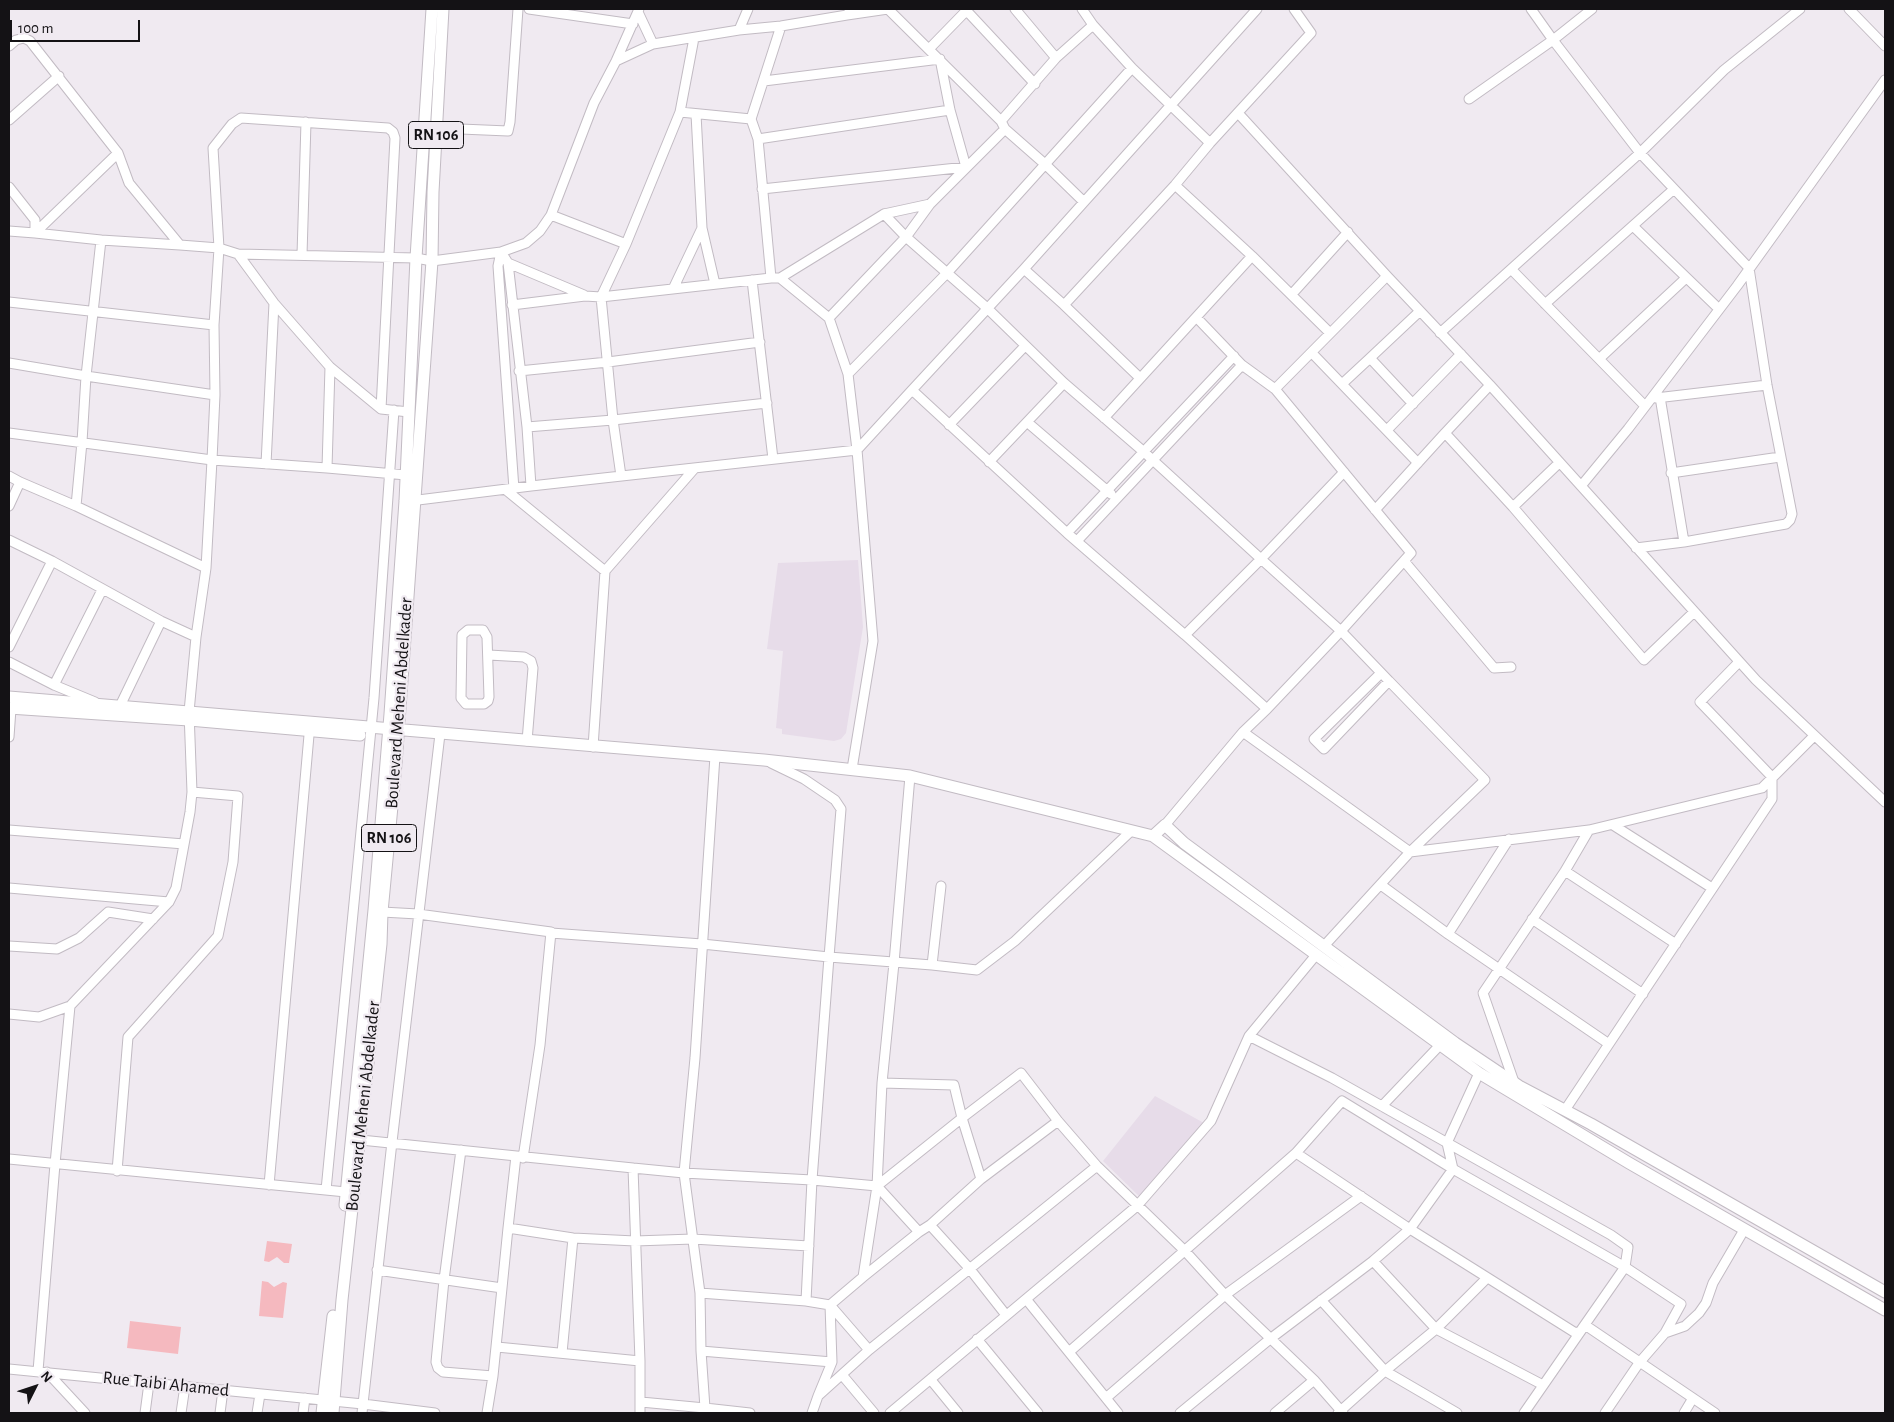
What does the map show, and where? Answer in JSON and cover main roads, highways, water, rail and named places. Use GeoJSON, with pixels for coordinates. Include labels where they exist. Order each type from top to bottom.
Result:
{"type":"FeatureCollection","features":[{"type":"Feature","properties":{"kind":"main road","name":"RN 106"},"geometry":{"type":"LineString","coordinates":[[410,501],[406,475],[416,258],[432,9]]}},
{"type":"Feature","properties":{"kind":"main road","name":"Boulevard Meheni Abdelkader"},"geometry":{"type":"LineString","coordinates":[[322,1413],[329,1401],[342,1300],[381,944],[393,732],[410,501],[432,261],[436,128],[443,9]]}},
{"type":"Feature","properties":{"kind":"main road"},"geometry":{"type":"LineString","coordinates":[[9,705],[120,706],[189,716]]}},
{"type":"Feature","properties":{"kind":"main road"},"geometry":{"type":"LineString","coordinates":[[9,705],[189,716],[371,732],[416,732],[764,760],[852,769],[910,776],[1154,836],[1514,1082],[1885,1292]]}},
{"type":"Feature","properties":{"kind":"main road","name":"Boulevard Meheni Abdelkader"},"geometry":{"type":"LineString","coordinates":[[333,1413],[329,1401],[346,1192],[393,732]]}},
{"type":"Feature","properties":{"kind":"main road"},"geometry":{"type":"LineString","coordinates":[[1154,836],[1165,825],[1184,844],[1440,1045],[1479,1073],[1744,1230],[1885,1310]]}}]}
